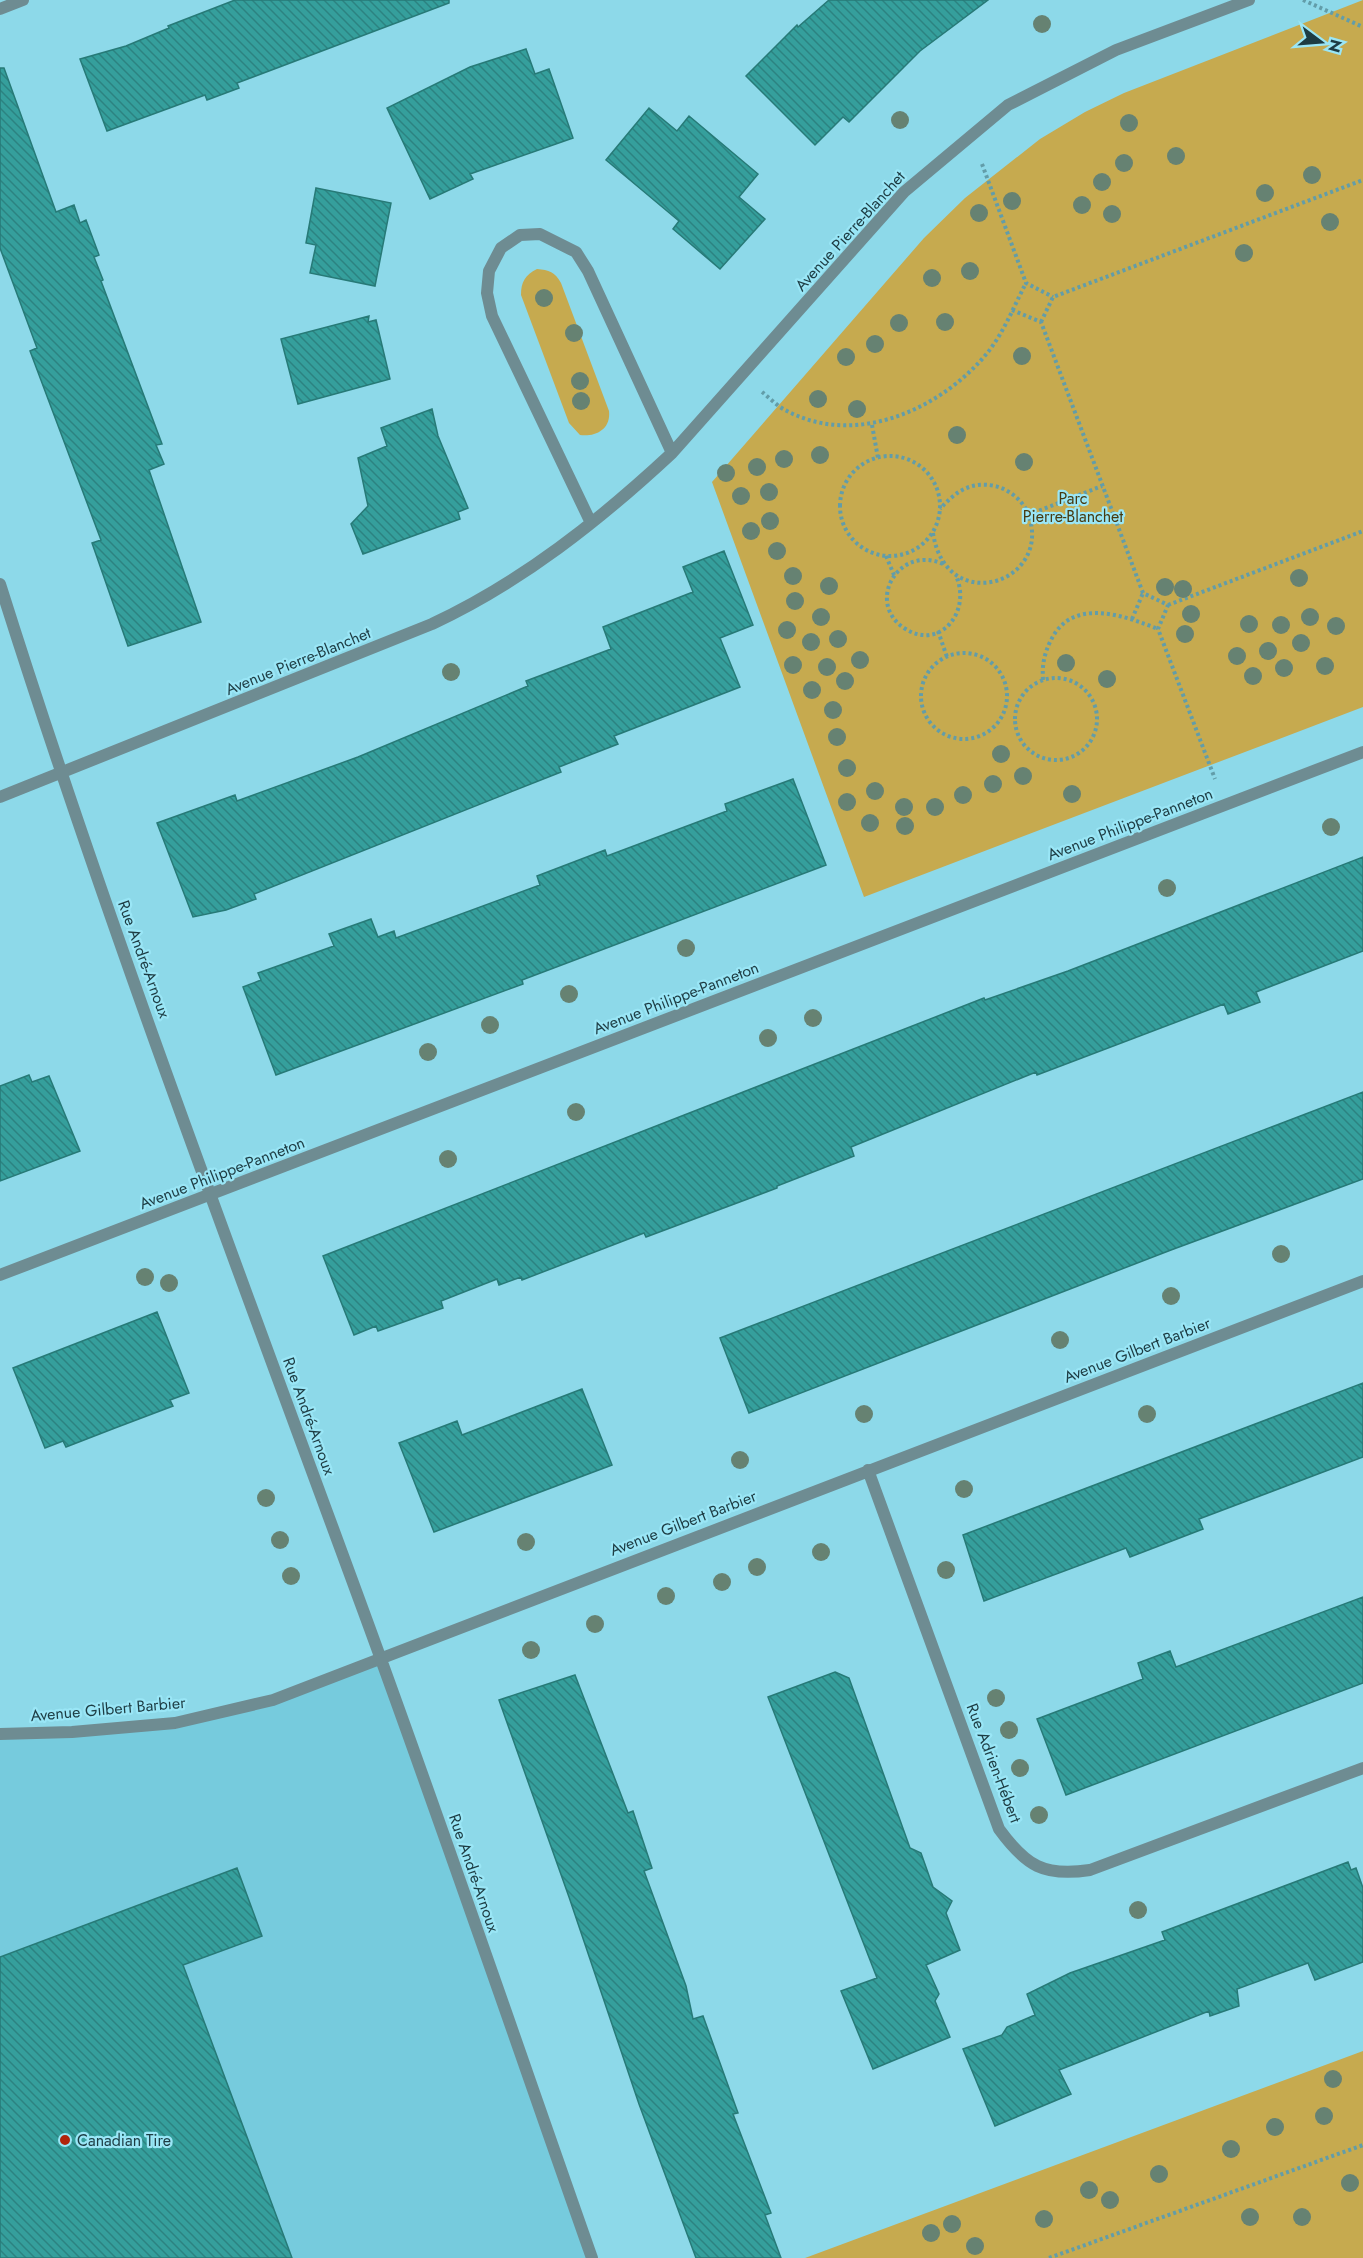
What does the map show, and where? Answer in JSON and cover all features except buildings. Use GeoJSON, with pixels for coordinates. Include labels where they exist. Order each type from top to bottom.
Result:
{"type":"FeatureCollection","features":[{"type":"Feature","properties":{"kind":"street"},"geometry":{"type":"LineString","coordinates":[[0,9],[23,0]]}},
{"type":"Feature","properties":{"kind":"street","name":"Avenue Pierre-Blanchet"},"geometry":{"type":"LineString","coordinates":[[0,797],[460,611],[523,574],[591,522],[672,453],[742,377],[904,192],[971,134],[1008,105],[1063,75],[1116,51],[1249,0]]}},
{"type":"Feature","properties":{"kind":"street"},"geometry":{"type":"LineString","coordinates":[[591,522],[492,316],[486,293],[489,271],[501,248],[520,235],[540,234],[576,252],[588,271],[672,453]]}},
{"type":"Feature","properties":{"kind":"street","name":"Rue André-Arnoux"},"geometry":{"type":"LineString","coordinates":[[0,584],[60,774],[210,1195],[380,1657],[592,2258]]}},
{"type":"Feature","properties":{"kind":"street","name":"Avenue Philippe-Panneton"},"geometry":{"type":"LineString","coordinates":[[0,1275],[1363,752]]}},
{"type":"Feature","properties":{"kind":"street","name":"Avenue Gilbert Barbier"},"geometry":{"type":"LineString","coordinates":[[0,1734],[72,1732],[175,1723],[273,1700],[1363,1281]]}},
{"type":"Feature","properties":{"kind":"street","name":"Rue Adrien-Hébert"},"geometry":{"type":"LineString","coordinates":[[868,1470],[999,1829],[1015,1852],[1037,1867],[1064,1874],[1090,1869],[1363,1768]]}},
{"type":"Feature","properties":{"kind":"path"},"geometry":{"type":"LineString","coordinates":[[1303,0],[1363,27]]}},
{"type":"Feature","properties":{"kind":"path"},"geometry":{"type":"LineString","coordinates":[[971,134],[1026,283],[1053,297]]}},
{"type":"Feature","properties":{"kind":"path"},"geometry":{"type":"LineString","coordinates":[[1132,619],[1143,593],[1041,322],[1053,297],[1363,180]]}},
{"type":"Feature","properties":{"kind":"path"},"geometry":{"type":"LineString","coordinates":[[742,377],[787,411],[816,422],[872,425],[921,405],[967,375],[988,352],[1026,283]]}},
{"type":"Feature","properties":{"kind":"path"},"geometry":{"type":"LineString","coordinates":[[1012,310],[1041,322]]}},
{"type":"Feature","properties":{"kind":"path"},"geometry":{"type":"LineString","coordinates":[[872,425],[878,458]]}},
{"type":"Feature","properties":{"kind":"path"},"geometry":{"type":"LineString","coordinates":[[933,533],[922,545],[909,553],[885,556],[863,549],[851,538],[843,525],[840,509],[842,492],[850,476],[862,464],[878,458],[903,459],[926,471],[935,485],[939,509],[933,533],[936,550],[944,565]]}},
{"type":"Feature","properties":{"kind":"path"},"geometry":{"type":"LineString","coordinates":[[939,509],[954,493],[968,486],[984,484],[1000,487],[1014,495],[1028,515],[1032,539],[1027,555],[1018,569],[1004,579],[987,584],[971,582],[956,576],[944,565],[935,561],[917,560],[901,568],[894,575],[887,600],[896,622],[918,634],[938,631],[953,621],[962,597],[956,576]]}},
{"type":"Feature","properties":{"kind":"path"},"geometry":{"type":"LineString","coordinates":[[1028,515],[1102,486]]}},
{"type":"Feature","properties":{"kind":"path"},"geometry":{"type":"LineString","coordinates":[[1143,593],[1168,604],[1363,531]]}},
{"type":"Feature","properties":{"kind":"path"},"geometry":{"type":"LineString","coordinates":[[885,556],[894,575]]}},
{"type":"Feature","properties":{"kind":"path"},"geometry":{"type":"LineString","coordinates":[[1168,604],[1158,628],[1225,805]]}},
{"type":"Feature","properties":{"kind":"path"},"geometry":{"type":"LineString","coordinates":[[1043,680],[1045,654],[1062,624],[1087,613],[1132,619],[1158,628]]}},
{"type":"Feature","properties":{"kind":"path"},"geometry":{"type":"LineString","coordinates":[[938,631],[947,657]]}},
{"type":"Feature","properties":{"kind":"path"},"geometry":{"type":"LineString","coordinates":[[965,653],[978,655],[1000,672],[1005,684],[1005,705],[996,725],[985,734],[970,739],[956,738],[942,733],[931,724],[923,711],[921,696],[930,669],[947,657],[965,653]]}},
{"type":"Feature","properties":{"kind":"path"},"geometry":{"type":"LineString","coordinates":[[1065,678],[1078,683],[1089,693],[1096,705],[1098,719],[1096,733],[1089,745],[1078,755],[1065,760],[1052,761],[1028,750],[1020,739],[1016,727],[1017,708],[1027,690],[1043,680],[1065,678]]}},
{"type":"Feature","properties":{"kind":"path"},"geometry":{"type":"LineString","coordinates":[[1005,705],[1017,708]]}},
{"type":"Feature","properties":{"kind":"path"},"geometry":{"type":"LineString","coordinates":[[1048,2258],[1363,2145]]}},
{"type":"Feature","properties":{"kind":"shaded area"},"geometry":{"type":"Polygon","coordinates":[[[380,1657],[592,2258],[0,2258],[0,1734],[175,1723],[273,1700],[380,1657]]]}},
{"type":"Feature","properties":{"kind":"green space","name":"Parc Pierre-Blanchet"},"geometry":{"type":"Polygon","coordinates":[[[1363,0],[1363,707],[864,897],[712,482],[924,238],[965,198],[1040,139],[1085,112],[1124,93],[1363,0]]]}},
{"type":"Feature","properties":{"kind":"green space"},"geometry":{"type":"Polygon","coordinates":[[[537,269],[551,272],[561,283],[609,411],[608,423],[592,435],[580,435],[569,423],[521,295],[524,279],[537,269]]]}},
{"type":"Feature","properties":{"kind":"green space"},"geometry":{"type":"Polygon","coordinates":[[[1363,2051],[1363,2258],[805,2258],[1363,2051]]]}},
{"type":"Feature","properties":{"kind":"place","name":"Canadian Tire"},"geometry":{"type":"Point","coordinates":[65,2140]}}]}
